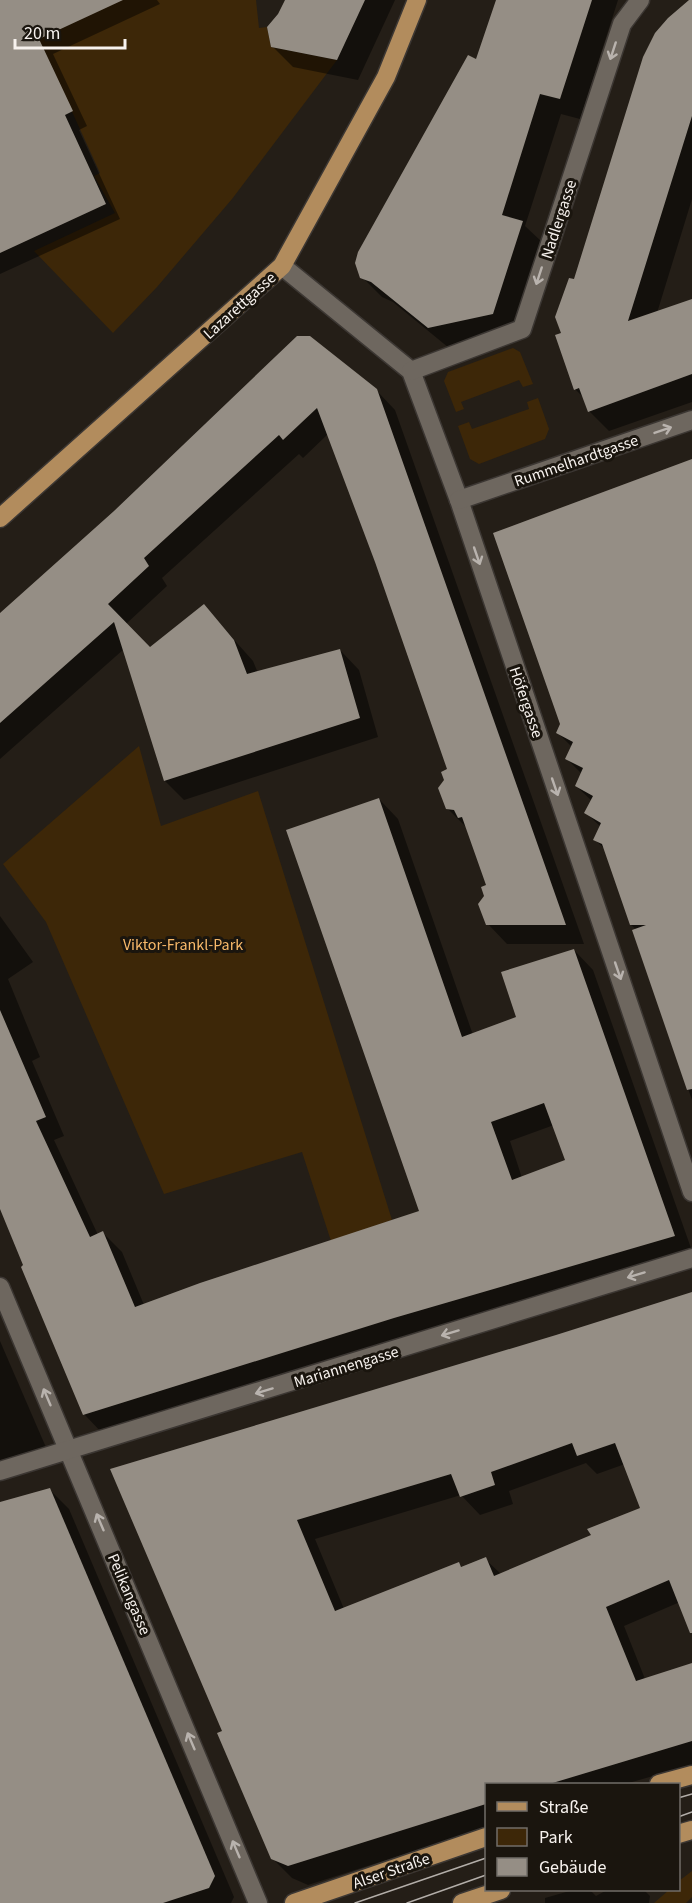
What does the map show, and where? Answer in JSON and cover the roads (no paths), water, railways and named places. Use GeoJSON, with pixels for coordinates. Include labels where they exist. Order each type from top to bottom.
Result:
{"type":"FeatureCollection","features":[{"type":"Feature","properties":{"kind":"main road","name":"Lazarettgasse"},"geometry":{"type":"LineString","coordinates":[[0,518],[282,266],[386,77],[417,0]]}},
{"type":"Feature","properties":{"kind":"main road"},"geometry":{"type":"LineString","coordinates":[[666,1783],[692,1775]]}},
{"type":"Feature","properties":{"kind":"main road","name":"Alser Straße"},"geometry":{"type":"LineString","coordinates":[[294,1903],[485,1837]]}},
{"type":"Feature","properties":{"kind":"main road"},"geometry":{"type":"LineString","coordinates":[[462,1903],[498,1891]]}},
{"type":"Feature","properties":{"kind":"street","name":"Nadlergasse"},"geometry":{"type":"LineString","coordinates":[[411,371],[522,329],[622,24],[640,0]]}},
{"type":"Feature","properties":{"kind":"street"},"geometry":{"type":"LineString","coordinates":[[282,266],[411,371]]}},
{"type":"Feature","properties":{"kind":"street","name":"Höfergasse"},"geometry":{"type":"LineString","coordinates":[[411,371],[459,501],[692,1192]]}},
{"type":"Feature","properties":{"kind":"street","name":"Rummelhardtgasse"},"geometry":{"type":"LineString","coordinates":[[459,501],[692,420]]}},
{"type":"Feature","properties":{"kind":"street","name":"Mariannengasse"},"geometry":{"type":"LineString","coordinates":[[0,1471],[692,1258]]}},
{"type":"Feature","properties":{"kind":"street","name":"Pelikangasse"},"geometry":{"type":"LineString","coordinates":[[0,1287],[258,1903]]}},
{"type":"Feature","properties":{"kind":"tram line"},"geometry":{"type":"LineString","coordinates":[[680,1797],[692,1794]]}},
{"type":"Feature","properties":{"kind":"tram line"},"geometry":{"type":"LineString","coordinates":[[680,1816],[692,1812]]}},
{"type":"Feature","properties":{"kind":"tram line"},"geometry":{"type":"LineString","coordinates":[[355,1903],[485,1858]]}},
{"type":"Feature","properties":{"kind":"tram line"},"geometry":{"type":"LineString","coordinates":[[407,1903],[485,1875]]}},
{"type":"Feature","properties":{"kind":"park label","name":"Viktor-Frankl-Park"},"geometry":{"type":"Point","coordinates":[183,944]}}]}
